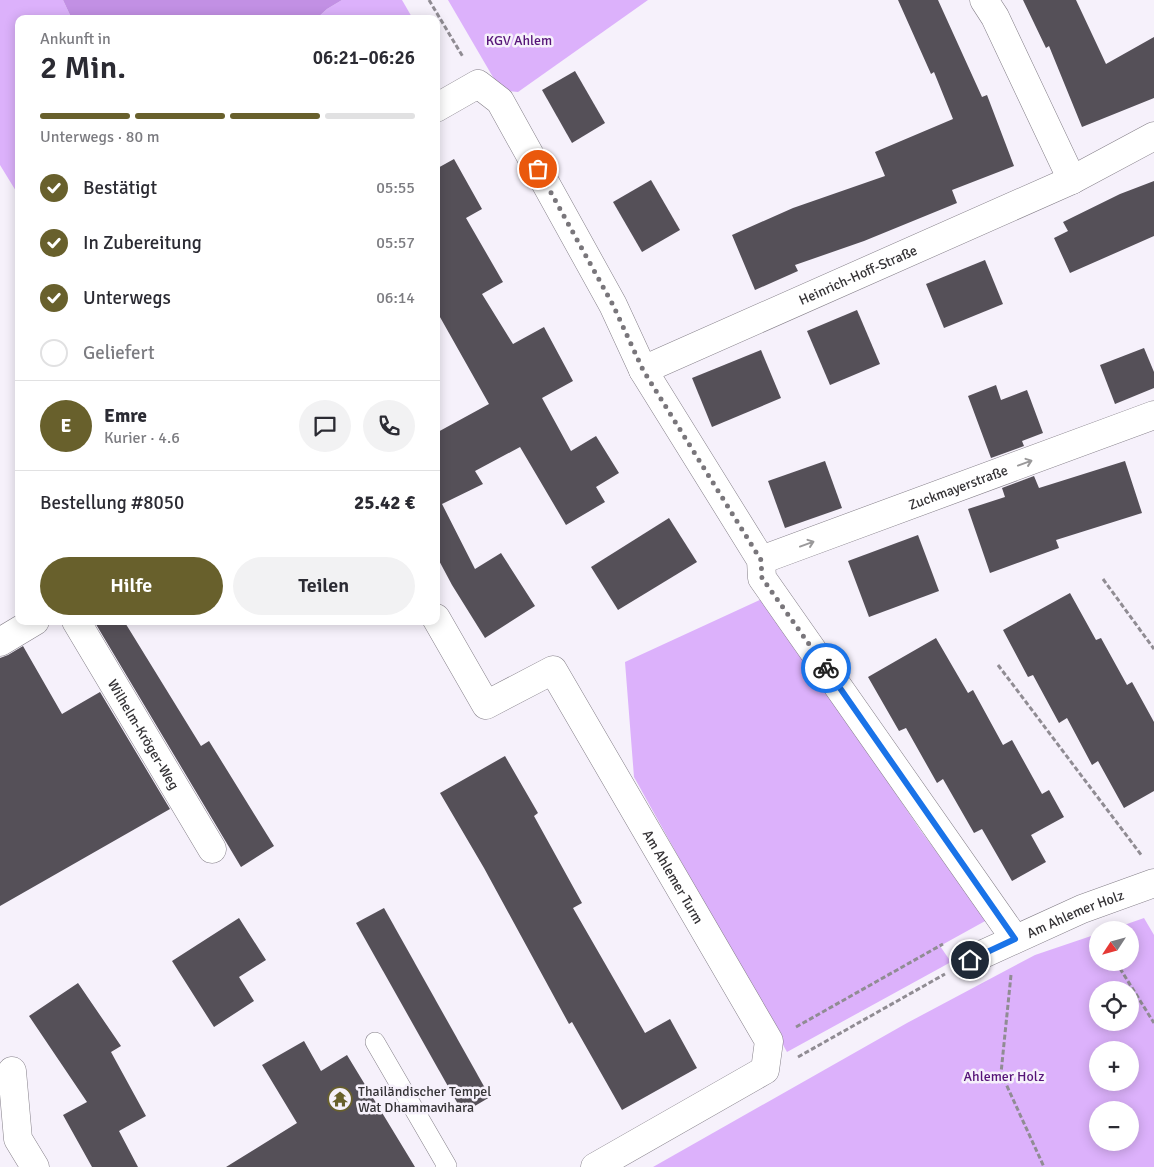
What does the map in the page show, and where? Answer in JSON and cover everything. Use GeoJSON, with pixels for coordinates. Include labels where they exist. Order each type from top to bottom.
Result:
{"type":"FeatureCollection","features":[{"type":"Feature","properties":{"kind":"street"},"geometry":{"type":"LineString","coordinates":[[984,0],[995,17],[1072,180]]}},
{"type":"Feature","properties":{"kind":"street"},"geometry":{"type":"LineString","coordinates":[[440,106],[478,84],[500,102],[613,305],[643,370],[761,560],[762,578],[1015,939]]}},
{"type":"Feature","properties":{"kind":"street","name":"Heinrich-Hoff-Straße"},"geometry":{"type":"LineString","coordinates":[[643,370],[1072,180],[1154,136]]}},
{"type":"Feature","properties":{"kind":"street","name":"Zuckmayerstraße"},"geometry":{"type":"LineString","coordinates":[[761,560],[1154,415]]}},
{"type":"Feature","properties":{"kind":"street"},"geometry":{"type":"LineString","coordinates":[[0,642],[28,625]]}},
{"type":"Feature","properties":{"kind":"street","name":"Wilhelm-Kröger-Weg"},"geometry":{"type":"LineString","coordinates":[[78,625],[212,849]]}},
{"type":"Feature","properties":{"kind":"street","name":"Am Ahlemer Turm"},"geometry":{"type":"LineString","coordinates":[[440,625],[486,705],[553,670],[769,1042]]}},
{"type":"Feature","properties":{"kind":"street","name":"Am Ahlemer Holz"},"geometry":{"type":"LineString","coordinates":[[970,960],[1082,910],[1151,874]]}},
{"type":"Feature","properties":{"kind":"street"},"geometry":{"type":"LineString","coordinates":[[595,1167],[765,1070],[769,1042]]}},
{"type":"Feature","properties":{"kind":"street"},"geometry":{"type":"LineString","coordinates":[[12,1071],[18,1139],[35,1167]]}},
{"type":"Feature","properties":{"kind":"lane"},"geometry":{"type":"LineString","coordinates":[[375,1042],[447,1166],[445,1167]]}},
{"type":"Feature","properties":{"kind":"path"},"geometry":{"type":"LineString","coordinates":[[428,0],[437,15]]}},
{"type":"Feature","properties":{"kind":"path"},"geometry":{"type":"LineString","coordinates":[[440,20],[478,84]]}},
{"type":"Feature","properties":{"kind":"path"},"geometry":{"type":"LineString","coordinates":[[1102,579],[1154,649]]}},
{"type":"Feature","properties":{"kind":"path"},"geometry":{"type":"LineString","coordinates":[[998,665],[1151,874]]}},
{"type":"Feature","properties":{"kind":"path"},"geometry":{"type":"LineString","coordinates":[[1015,939],[1001,1073],[1044,1167]]}},
{"type":"Feature","properties":{"kind":"path"},"geometry":{"type":"LineString","coordinates":[[769,1042],[947,942]]}},
{"type":"Feature","properties":{"kind":"path"},"geometry":{"type":"LineString","coordinates":[[765,1070],[805,1054],[970,960]]}},
{"type":"Feature","properties":{"kind":"path"},"geometry":{"type":"LineString","coordinates":[[1122,971],[1154,1023]]}},
{"type":"Feature","properties":{"kind":"green space"},"geometry":{"type":"Polygon","coordinates":[[[0,0],[63,0],[70,15],[15,15],[15,189],[0,165],[0,0]]]}},
{"type":"Feature","properties":{"kind":"green space"},"geometry":{"type":"Polygon","coordinates":[[[342,0],[402,0],[411,15],[320,15],[342,0]]]}},
{"type":"Feature","properties":{"kind":"green space","name":"KGV Ahlem"},"geometry":{"type":"Polygon","coordinates":[[[448,0],[648,0],[518,92],[508,91],[497,84],[448,0]]]}},
{"type":"Feature","properties":{"kind":"green space"},"geometry":{"type":"Polygon","coordinates":[[[764,598],[921,831],[987,920],[940,946],[951,962],[787,1052],[634,777],[625,662],[764,598]]]}},
{"type":"Feature","properties":{"kind":"green space","name":"Ahlemer Holz"},"geometry":{"type":"Polygon","coordinates":[[[1144,918],[1154,935],[1154,1167],[653,1167],[907,1023],[1035,955],[1089,937],[1089,971],[1139,971],[1139,921],[1136,921],[1144,918]]]}},
{"type":"Feature","properties":{"kind":"shaded area"},"geometry":{"type":"Polygon","coordinates":[[[63,0],[342,0],[320,15],[70,15],[63,0]]]}},
{"type":"Feature","properties":{"kind":"building"},"geometry":{"type":"Polygon","coordinates":[[[898,0],[938,0],[982,97],[987,95],[1014,166],[952,190],[957,203],[864,241],[795,265],[798,271],[755,290],[732,235],[793,208],[885,176],[875,152],[953,119],[934,72],[931,74],[898,0]]]}},
{"type":"Feature","properties":{"kind":"building"},"geometry":{"type":"Polygon","coordinates":[[[1023,0],[1076,0],[1106,64],[1154,37],[1154,98],[1082,127],[1049,46],[1046,48],[1023,0]]]}},
{"type":"Feature","properties":{"kind":"building"},"geometry":{"type":"Polygon","coordinates":[[[575,71],[605,123],[572,143],[542,90],[575,71]]]}},
{"type":"Feature","properties":{"kind":"building"},"geometry":{"type":"Polygon","coordinates":[[[454,159],[482,209],[466,218],[503,282],[482,294],[513,344],[544,327],[573,381],[542,398],[571,451],[596,436],[619,473],[596,487],[605,502],[566,525],[520,447],[475,471],[483,484],[442,504],[475,569],[501,553],[535,606],[485,638],[440,562],[440,431],[489,404],[440,317],[440,167],[454,159]]]}},
{"type":"Feature","properties":{"kind":"building"},"geometry":{"type":"Polygon","coordinates":[[[651,180],[680,230],[642,252],[613,202],[651,180]]]}},
{"type":"Feature","properties":{"kind":"building"},"geometry":{"type":"Polygon","coordinates":[[[1154,181],[1154,236],[1070,273],[1054,238],[1068,231],[1063,222],[1120,194],[1154,181]]]}},
{"type":"Feature","properties":{"kind":"building"},"geometry":{"type":"Polygon","coordinates":[[[985,260],[1003,304],[944,328],[926,284],[985,260]]]}},
{"type":"Feature","properties":{"kind":"building"},"geometry":{"type":"Polygon","coordinates":[[[857,310],[880,364],[830,385],[807,331],[857,310]]]}},
{"type":"Feature","properties":{"kind":"building"},"geometry":{"type":"Polygon","coordinates":[[[1144,348],[1154,372],[1154,388],[1115,404],[1100,365],[1144,348]]]}},
{"type":"Feature","properties":{"kind":"building"},"geometry":{"type":"Polygon","coordinates":[[[761,350],[781,398],[712,427],[692,378],[761,350]]]}},
{"type":"Feature","properties":{"kind":"building"},"geometry":{"type":"Polygon","coordinates":[[[996,385],[1001,400],[1027,390],[1043,433],[1022,441],[1024,446],[991,458],[968,396],[996,385]]]}},
{"type":"Feature","properties":{"kind":"building"},"geometry":{"type":"Polygon","coordinates":[[[825,461],[842,508],[785,528],[768,481],[825,461]]]}},
{"type":"Feature","properties":{"kind":"building"},"geometry":{"type":"Polygon","coordinates":[[[1125,461],[1142,513],[1056,540],[1059,548],[990,573],[968,509],[1005,497],[1002,488],[1034,476],[1039,488],[1125,461]]]}},
{"type":"Feature","properties":{"kind":"building"},"geometry":{"type":"Polygon","coordinates":[[[669,518],[697,562],[618,610],[591,567],[669,518]]]}},
{"type":"Feature","properties":{"kind":"building"},"geometry":{"type":"Polygon","coordinates":[[[918,535],[939,591],[869,617],[848,561],[918,535]]]}},
{"type":"Feature","properties":{"kind":"building"},"geometry":{"type":"Polygon","coordinates":[[[1070,593],[1096,640],[1101,638],[1127,685],[1132,682],[1154,722],[1154,791],[1124,808],[1098,761],[1092,765],[1067,718],[1059,723],[1033,675],[1028,677],[1003,630],[1070,593]]]}},
{"type":"Feature","properties":{"kind":"building"},"geometry":{"type":"Polygon","coordinates":[[[96,625],[126,625],[201,746],[209,741],[274,846],[241,867],[96,625]]]}},
{"type":"Feature","properties":{"kind":"building"},"geometry":{"type":"Polygon","coordinates":[[[936,638],[968,693],[973,690],[1003,745],[1012,740],[1042,794],[1049,790],[1064,817],[1031,835],[1046,862],[1012,881],[982,829],[974,833],[943,779],[937,783],[906,728],[899,731],[868,677],[936,638]]]}},
{"type":"Feature","properties":{"kind":"building"},"geometry":{"type":"Polygon","coordinates":[[[23,646],[62,714],[100,692],[170,809],[0,906],[0,658],[23,646]]]}},
{"type":"Feature","properties":{"kind":"building"},"geometry":{"type":"Polygon","coordinates":[[[505,756],[538,813],[534,816],[582,903],[573,908],[645,1033],[670,1019],[697,1068],[622,1110],[572,1022],[569,1024],[484,868],[440,793],[505,756]]]}},
{"type":"Feature","properties":{"kind":"building"},"geometry":{"type":"Polygon","coordinates":[[[384,908],[490,1097],[463,1113],[356,923],[384,908]]]}},
{"type":"Feature","properties":{"kind":"building"},"geometry":{"type":"Polygon","coordinates":[[[239,918],[266,960],[239,977],[254,1001],[214,1027],[172,961],[239,918]]]}},
{"type":"Feature","properties":{"kind":"building"},"geometry":{"type":"Polygon","coordinates":[[[78,983],[121,1046],[111,1052],[146,1116],[119,1131],[138,1167],[92,1167],[63,1115],[87,1102],[29,1016],[78,983]]]}},
{"type":"Feature","properties":{"kind":"building","name":"Thailändischer Tempel Wat Dhammavihara"},"geometry":{"type":"Polygon","coordinates":[[[304,1041],[321,1071],[347,1055],[415,1167],[226,1167],[297,1123],[262,1065],[304,1041]]]}},
{"type":"Feature","properties":{"kind":"way so far"},"geometry":{"type":"LineString","coordinates":[[538,169],[613,305],[643,370],[761,560],[762,578],[826,668]]}},
{"type":"Feature","properties":{"kind":"place","name":"Thailändischer Tempel Wat Dhammavihara"},"geometry":{"type":"Point","coordinates":[340,1099]}},
{"type":"Feature","properties":{"kind":"route"},"geometry":{"type":"LineString","coordinates":[[826,668],[1015,939],[970,960]]}}]}
